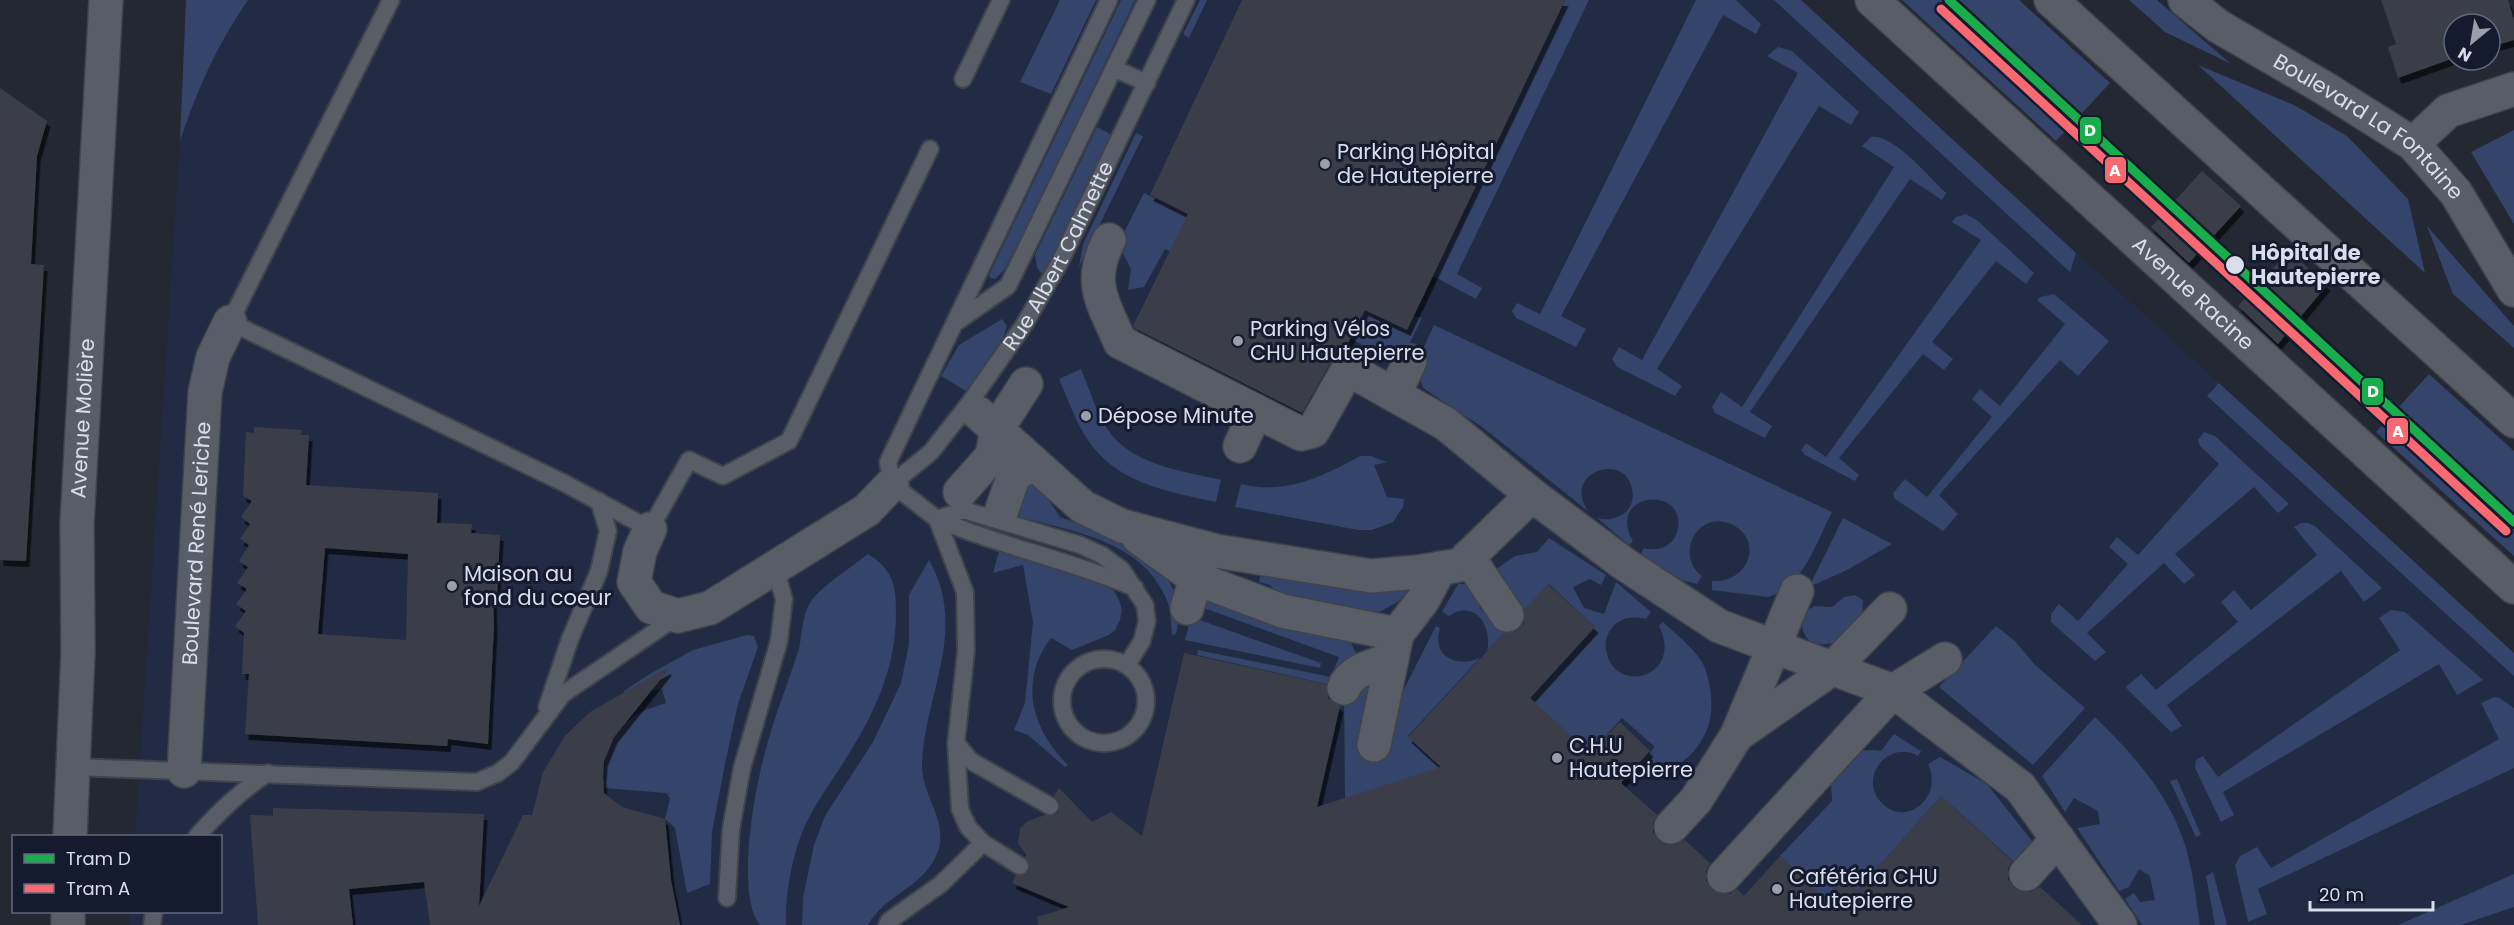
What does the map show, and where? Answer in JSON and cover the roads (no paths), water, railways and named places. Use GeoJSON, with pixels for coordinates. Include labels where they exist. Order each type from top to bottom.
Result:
{"type":"FeatureCollection","features":[{"type":"Feature","properties":{"kind":"street","name":"Avenue Molière"},"geometry":{"type":"LineString","coordinates":[[70,835],[78,652],[77,523],[106,0]]}},
{"type":"Feature","properties":{"kind":"street","name":"Avenue Racine"},"geometry":{"type":"LineString","coordinates":[[1872,0],[2514,587]]}},
{"type":"Feature","properties":{"kind":"street"},"geometry":{"type":"LineString","coordinates":[[2051,0],[2514,421]]}},
{"type":"Feature","properties":{"kind":"street","name":"Boulevard La Fontaine"},"geometry":{"type":"LineString","coordinates":[[2185,0],[2218,26],[2326,89],[2413,144],[2456,193],[2514,290]]}},
{"type":"Feature","properties":{"kind":"street"},"geometry":{"type":"LineString","coordinates":[[2413,144],[2448,111],[2514,89]]}},
{"type":"Feature","properties":{"kind":"street"},"geometry":{"type":"LineString","coordinates":[[1109,240],[1098,271],[1098,288],[1115,344],[1301,434],[1313,431],[1355,357],[1394,395],[1446,424],[1532,495],[1623,563],[1719,626],[1893,691],[2029,778],[2058,839],[2120,925]]}},
{"type":"Feature","properties":{"kind":"street","name":"Boulevard René Leriche"},"geometry":{"type":"LineString","coordinates":[[184,771],[205,392],[213,357],[230,322]]}},
{"type":"Feature","properties":{"kind":"street"},"geometry":{"type":"LineString","coordinates":[[1394,395],[1410,361]]}},
{"type":"Feature","properties":{"kind":"street"},"geometry":{"type":"LineString","coordinates":[[1001,512],[1003,447],[1026,384]]}},
{"type":"Feature","properties":{"kind":"street"},"geometry":{"type":"LineString","coordinates":[[1240,446],[1256,411]]}},
{"type":"Feature","properties":{"kind":"street"},"geometry":{"type":"LineString","coordinates":[[960,492],[1003,447]]}},
{"type":"Feature","properties":{"kind":"street"},"geometry":{"type":"LineString","coordinates":[[1003,447],[1083,507],[1122,526],[1371,576],[1454,563]]}},
{"type":"Feature","properties":{"kind":"street","name":"Rue Albert Calmette"},"geometry":{"type":"LineString","coordinates":[[678,616],[710,608],[775,568],[867,510],[892,484]]}},
{"type":"Feature","properties":{"kind":"street"},"geometry":{"type":"LineString","coordinates":[[1374,745],[1395,646],[1423,600],[1454,563],[1532,495]]}},
{"type":"Feature","properties":{"kind":"street"},"geometry":{"type":"LineString","coordinates":[[1122,526],[1190,603],[1282,611],[1395,646]]}},
{"type":"Feature","properties":{"kind":"street"},"geometry":{"type":"LineString","coordinates":[[650,530],[640,551],[634,582],[651,607],[678,616]]}},
{"type":"Feature","properties":{"kind":"street"},"geometry":{"type":"LineString","coordinates":[[1190,603],[1201,560],[1211,544]]}},
{"type":"Feature","properties":{"kind":"street"},"geometry":{"type":"LineString","coordinates":[[1454,563],[1507,615]]}},
{"type":"Feature","properties":{"kind":"street"},"geometry":{"type":"LineString","coordinates":[[1671,827],[1696,800],[1737,735],[1797,591]]}},
{"type":"Feature","properties":{"kind":"street"},"geometry":{"type":"LineString","coordinates":[[1737,735],[1833,668],[1890,609]]}},
{"type":"Feature","properties":{"kind":"street"},"geometry":{"type":"LineString","coordinates":[[1344,687],[1346,680],[1395,646]]}},
{"type":"Feature","properties":{"kind":"street"},"geometry":{"type":"LineString","coordinates":[[1724,876],[1893,691],[1945,659]]}},
{"type":"Feature","properties":{"kind":"street"},"geometry":{"type":"LineString","coordinates":[[2026,874],[2058,839]]}},
{"type":"Feature","properties":{"kind":"lane"},"geometry":{"type":"LineString","coordinates":[[391,0],[230,322],[599,501],[650,530],[689,460],[723,476],[789,441],[930,149]]}},
{"type":"Feature","properties":{"kind":"lane"},"geometry":{"type":"LineString","coordinates":[[963,79],[1001,0]]}},
{"type":"Feature","properties":{"kind":"lane"},"geometry":{"type":"LineString","coordinates":[[955,324],[1109,0]]}},
{"type":"Feature","properties":{"kind":"lane","name":"Rue Albert Calmette"},"geometry":{"type":"LineString","coordinates":[[1148,0],[1008,286],[955,324],[888,462],[892,484],[931,452],[968,405],[1024,325],[1060,262],[1186,0]]}},
{"type":"Feature","properties":{"kind":"lane"},"geometry":{"type":"LineString","coordinates":[[1115,69],[1147,83]]}},
{"type":"Feature","properties":{"kind":"lane"},"geometry":{"type":"LineString","coordinates":[[892,484],[937,519],[965,592],[966,651],[956,743],[960,809],[968,827],[983,843],[1020,866]]}},
{"type":"Feature","properties":{"kind":"lane"},"geometry":{"type":"LineString","coordinates":[[543,719],[570,639],[599,571],[608,531],[599,501]]}},
{"type":"Feature","properties":{"kind":"lane"},"geometry":{"type":"LineString","coordinates":[[937,519],[964,510],[1080,545],[1102,555],[1122,570],[1145,605],[1147,621],[1142,641],[1127,664]]}},
{"type":"Feature","properties":{"kind":"lane"},"geometry":{"type":"LineString","coordinates":[[727,898],[731,829],[742,768],[779,640],[784,599],[775,568]]}},
{"type":"Feature","properties":{"kind":"lane"},"geometry":{"type":"LineString","coordinates":[[73,767],[477,782],[498,773],[512,762],[563,694],[678,616]]}},
{"type":"Feature","properties":{"kind":"lane"},"geometry":{"type":"LineString","coordinates":[[1107,659],[1127,664],[1141,680],[1147,699],[1143,719],[1130,735],[1111,743],[1091,741],[1074,730],[1064,713],[1063,693],[1071,674],[1087,662],[1107,659]]}},
{"type":"Feature","properties":{"kind":"lane"},"geometry":{"type":"LineString","coordinates":[[956,743],[971,761],[1050,806]]}},
{"type":"Feature","properties":{"kind":"lane"},"geometry":{"type":"LineString","coordinates":[[199,835],[221,809],[268,773]]}},
{"type":"Feature","properties":{"kind":"lane"},"geometry":{"type":"LineString","coordinates":[[887,925],[889,921],[941,884],[983,843]]}},
{"type":"Feature","properties":{"kind":"tram line","name":"D"},"geometry":{"type":"LineString","coordinates":[[1949,0],[2514,522]]}},
{"type":"Feature","properties":{"kind":"tram line","name":"A"},"geometry":{"type":"LineString","coordinates":[[1941,9],[2506,531]]}},
{"type":"Feature","properties":{"kind":"place","name":"Parking Hôpital de Hautepierre"},"geometry":{"type":"Point","coordinates":[1325,164]}},
{"type":"Feature","properties":{"kind":"place","name":"Hôpital de Hautepierre"},"geometry":{"type":"Point","coordinates":[2235,265]}},
{"type":"Feature","properties":{"kind":"place","name":"Parking Vélos CHU Hautepierre"},"geometry":{"type":"Point","coordinates":[1238,341]}},
{"type":"Feature","properties":{"kind":"place","name":"Dépose Minute"},"geometry":{"type":"Point","coordinates":[1086,416]}},
{"type":"Feature","properties":{"kind":"place","name":"Maison au fond du coeur"},"geometry":{"type":"Point","coordinates":[452,586]}},
{"type":"Feature","properties":{"kind":"place","name":"C.H.U Hautepierre"},"geometry":{"type":"Point","coordinates":[1557,758]}},
{"type":"Feature","properties":{"kind":"place","name":"Cafétéria CHU Hautepierre"},"geometry":{"type":"Point","coordinates":[1777,889]}}]}
